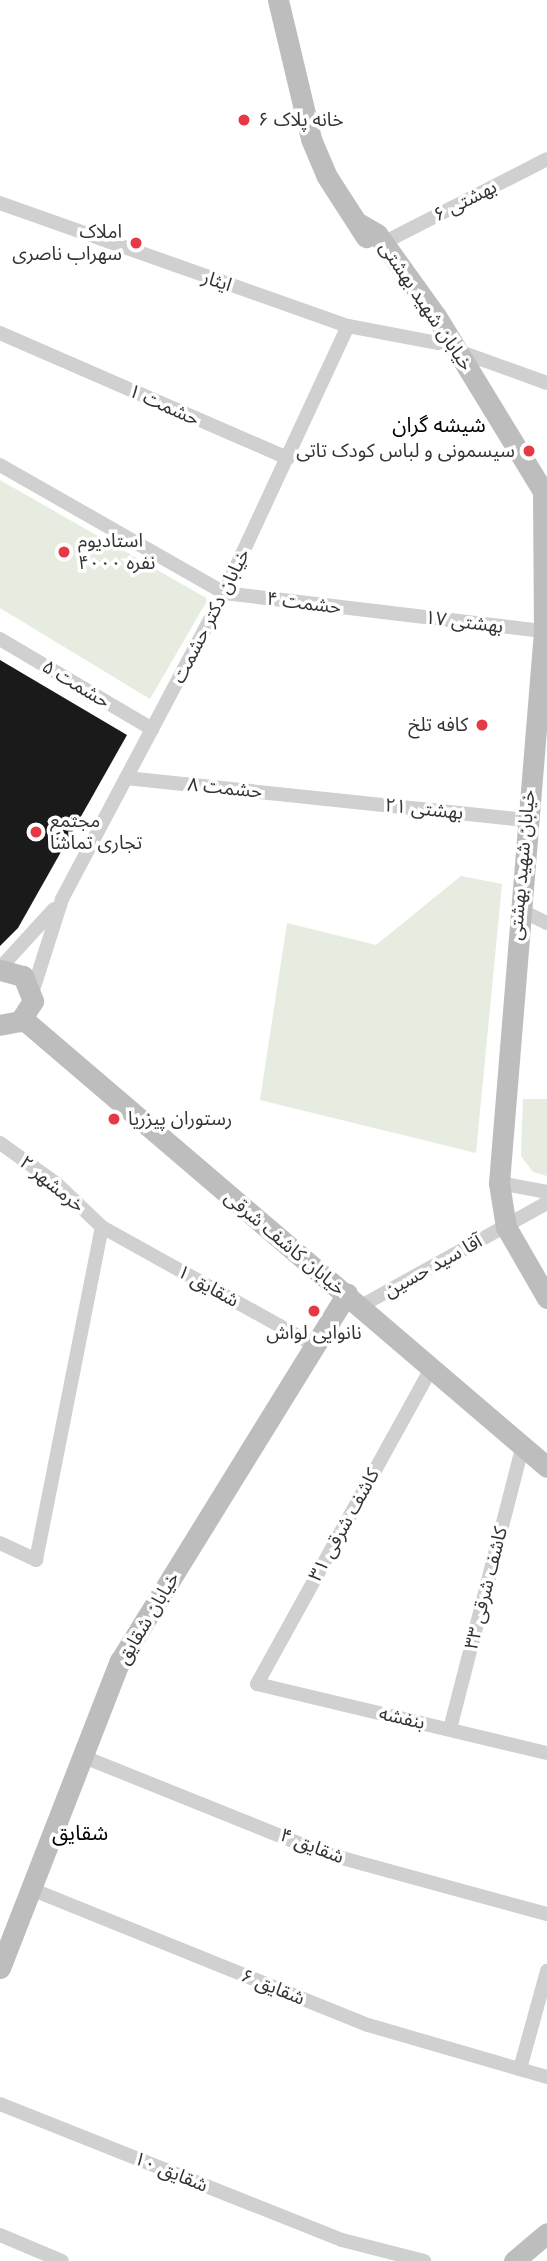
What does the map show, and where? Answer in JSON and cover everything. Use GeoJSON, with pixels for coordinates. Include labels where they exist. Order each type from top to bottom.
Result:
{"type":"FeatureCollection","features":[{"type":"Feature","properties":{"kind":"main road","name":"خیابان شهید بهشتی"},"geometry":{"type":"LineString","coordinates":[[278,0],[311,139],[326,175],[438,343],[483,396]]}},
{"type":"Feature","properties":{"kind":"main road","name":"خیابان شهید بهشتی"},"geometry":{"type":"LineString","coordinates":[[360,224],[383,243],[461,352],[483,396],[543,491],[546,598],[539,764],[525,820],[499,1183],[506,1227],[547,1298]]}},
{"type":"Feature","properties":{"kind":"main road"},"geometry":{"type":"LineString","coordinates":[[0,969],[23,976],[33,990],[9,1027]]}},
{"type":"Feature","properties":{"kind":"main road","name":"خیابان کاشف شرقی"},"geometry":{"type":"LineString","coordinates":[[9,1027],[354,1300],[547,1467]]}},
{"type":"Feature","properties":{"kind":"main road","name":"خیابان شقایق"},"geometry":{"type":"LineString","coordinates":[[0,1968],[120,1661],[314,1345],[354,1300]]}},
{"type":"Feature","properties":{"kind":"main road"},"geometry":{"type":"LineString","coordinates":[[514,2261],[547,2233]]}},
{"type":"Feature","properties":{"kind":"main road"},"geometry":{"type":"LineString","coordinates":[[533,2261],[547,2248]]}},
{"type":"Feature","properties":{"kind":"street","name":"بهشتی ۶"},"geometry":{"type":"LineString","coordinates":[[383,243],[547,159]]}},
{"type":"Feature","properties":{"kind":"street","name":"ایثار"},"geometry":{"type":"LineString","coordinates":[[0,203],[348,326],[438,343]]}},
{"type":"Feature","properties":{"kind":"street","name":"خیابان دکتر حشمت"},"geometry":{"type":"LineString","coordinates":[[62,900],[225,593],[348,326]]}},
{"type":"Feature","properties":{"kind":"street","name":"حشمت ۱"},"geometry":{"type":"LineString","coordinates":[[0,333],[288,458]]}},
{"type":"Feature","properties":{"kind":"street"},"geometry":{"type":"LineString","coordinates":[[461,352],[547,383]]}},
{"type":"Feature","properties":{"kind":"street"},"geometry":{"type":"LineString","coordinates":[[0,465],[225,593]]}},
{"type":"Feature","properties":{"kind":"street","name":"حشمت ۴"},"geometry":{"type":"LineString","coordinates":[[225,593],[384,612]]}},
{"type":"Feature","properties":{"kind":"street","name":"بهشتی ۱۷"},"geometry":{"type":"LineString","coordinates":[[384,612],[544,631]]}},
{"type":"Feature","properties":{"kind":"street","name":"حشمت ۵"},"geometry":{"type":"LineString","coordinates":[[0,639],[152,729]]}},
{"type":"Feature","properties":{"kind":"street","name":"حشمت ۸"},"geometry":{"type":"LineString","coordinates":[[127,778],[324,798]]}},
{"type":"Feature","properties":{"kind":"street","name":"بهشتی ۲۱"},"geometry":{"type":"LineString","coordinates":[[324,798],[525,820]]}},
{"type":"Feature","properties":{"kind":"street"},"geometry":{"type":"LineString","coordinates":[[0,969],[62,900]]}},
{"type":"Feature","properties":{"kind":"street"},"geometry":{"type":"LineString","coordinates":[[33,990],[62,900]]}},
{"type":"Feature","properties":{"kind":"street"},"geometry":{"type":"LineString","coordinates":[[518,909],[547,923]]}},
{"type":"Feature","properties":{"kind":"street","name":"خرمشهر ۲"},"geometry":{"type":"LineString","coordinates":[[0,1143],[57,1184],[102,1227]]}},
{"type":"Feature","properties":{"kind":"street"},"geometry":{"type":"LineString","coordinates":[[499,1183],[547,1192]]}},
{"type":"Feature","properties":{"kind":"street","name":"آقا سید حسین"},"geometry":{"type":"LineString","coordinates":[[354,1300],[506,1227],[547,1203]]}},
{"type":"Feature","properties":{"kind":"street"},"geometry":{"type":"LineString","coordinates":[[0,1543],[36,1560],[102,1227]]}},
{"type":"Feature","properties":{"kind":"street","name":"شقایق ۱"},"geometry":{"type":"LineString","coordinates":[[102,1227],[314,1345]]}},
{"type":"Feature","properties":{"kind":"street","name":"کاشف شرقی ۳۱"},"geometry":{"type":"LineString","coordinates":[[257,1684],[432,1367]]}},
{"type":"Feature","properties":{"kind":"street","name":"کاشف شرقی ۳۳"},"geometry":{"type":"LineString","coordinates":[[450,1729],[522,1448]]}},
{"type":"Feature","properties":{"kind":"street","name":"بنفشه"},"geometry":{"type":"LineString","coordinates":[[257,1684],[547,1753]]}},
{"type":"Feature","properties":{"kind":"street","name":"شقایق ۴"},"geometry":{"type":"LineString","coordinates":[[84,1757],[320,1852],[547,1914]]}},
{"type":"Feature","properties":{"kind":"street","name":"شقایق ۶"},"geometry":{"type":"LineString","coordinates":[[31,1889],[368,2025],[547,2077]]}},
{"type":"Feature","properties":{"kind":"street"},"geometry":{"type":"LineString","coordinates":[[520,2069],[547,1971]]}},
{"type":"Feature","properties":{"kind":"street","name":"شقایق ۱۰"},"geometry":{"type":"LineString","coordinates":[[0,2104],[342,2240],[424,2261]]}},
{"type":"Feature","properties":{"kind":"street"},"geometry":{"type":"LineString","coordinates":[[0,2235],[62,2261]]}},
{"type":"Feature","properties":{"kind":"shaded area","name":"استادیوم ۴۰۰۰ نفره"},"geometry":{"type":"Polygon","coordinates":[[[0,480],[208,599],[150,699],[0,608],[0,480]]]}},
{"type":"Feature","properties":{"kind":"shaded area"},"geometry":{"type":"Polygon","coordinates":[[[461,876],[502,884],[476,1153],[260,1100],[287,923],[376,945],[461,876]]]}},
{"type":"Feature","properties":{"kind":"shaded area"},"geometry":{"type":"Polygon","coordinates":[[[523,1099],[547,1099],[547,1176],[533,1172],[521,1156],[523,1099]]]}},
{"type":"Feature","properties":{"kind":"building","name":"مجتمع تجاری تماشا"},"geometry":{"type":"Polygon","coordinates":[[[0,660],[127,735],[18,928],[0,946],[0,660]]]}},
{"type":"Feature","properties":{"kind":"place","name":"خانه پلاک ۶"},"geometry":{"type":"Point","coordinates":[244,120]}},
{"type":"Feature","properties":{"kind":"place","name":"املاک سهراب ناصری"},"geometry":{"type":"Point","coordinates":[136,243]}},
{"type":"Feature","properties":{"kind":"place","name":"سیسمونی و لباس کودک تاتی"},"geometry":{"type":"Point","coordinates":[529,451]}},
{"type":"Feature","properties":{"kind":"place","name":"استادیوم ۴۰۰۰ نفره"},"geometry":{"type":"Point","coordinates":[64,552]}},
{"type":"Feature","properties":{"kind":"place","name":"کافه تلخ"},"geometry":{"type":"Point","coordinates":[482,725]}},
{"type":"Feature","properties":{"kind":"place","name":"مجتمع تجاری تماشا"},"geometry":{"type":"Point","coordinates":[36,832]}},
{"type":"Feature","properties":{"kind":"place","name":"رستوران پیزریا"},"geometry":{"type":"Point","coordinates":[114,1119]}},
{"type":"Feature","properties":{"kind":"place","name":"نانوایی لواش"},"geometry":{"type":"Point","coordinates":[314,1311]}},
{"type":"Feature","properties":{"kind":"district","name":"شیشه گران"},"geometry":{"type":"Point","coordinates":[439,424]}},
{"type":"Feature","properties":{"kind":"district","name":"شقایق"},"geometry":{"type":"Point","coordinates":[80,1832]}}]}
